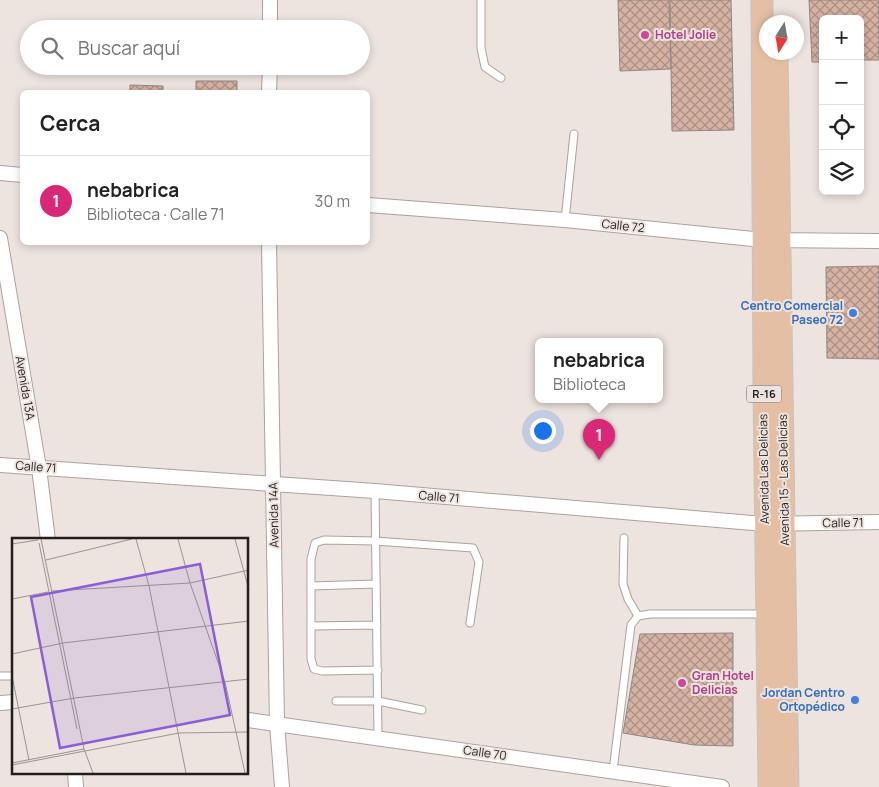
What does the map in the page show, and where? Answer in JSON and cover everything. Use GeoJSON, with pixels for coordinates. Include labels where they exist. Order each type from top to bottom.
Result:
{"type":"FeatureCollection","features":[{"type":"Feature","properties":{"kind":"main road","name":"Avenida Las Delicias"},"geometry":{"type":"LineString","coordinates":[[762,0],[771,240],[775,524],[767,614],[769,787]]}},
{"type":"Feature","properties":{"kind":"main road"},"geometry":{"type":"LineString","coordinates":[[776,0],[777,15]]}},
{"type":"Feature","properties":{"kind":"main road","name":"R-16"},"geometry":{"type":"LineString","coordinates":[[771,240],[777,60]]}},
{"type":"Feature","properties":{"kind":"main road","name":"Avenida 15 - Las Delicias"},"geometry":{"type":"LineString","coordinates":[[775,524],[788,787]]}},
{"type":"Feature","properties":{"kind":"street"},"geometry":{"type":"LineString","coordinates":[[270,0],[270,20]]}},
{"type":"Feature","properties":{"kind":"street"},"geometry":{"type":"LineString","coordinates":[[269,90],[270,75]]}},
{"type":"Feature","properties":{"kind":"street"},"geometry":{"type":"LineString","coordinates":[[0,173],[20,175]]}},
{"type":"Feature","properties":{"kind":"street","name":"Calle 72"},"geometry":{"type":"LineString","coordinates":[[370,205],[565,220],[771,240],[879,241]]}},
{"type":"Feature","properties":{"kind":"street","name":"Avenida 13A"},"geometry":{"type":"LineString","coordinates":[[0,238],[39,468],[48,538]]}},
{"type":"Feature","properties":{"kind":"street","name":"Avenida 14A"},"geometry":{"type":"LineString","coordinates":[[269,245],[277,724],[282,787]]}},
{"type":"Feature","properties":{"kind":"street","name":"Calle 71"},"geometry":{"type":"LineString","coordinates":[[0,465],[375,491],[775,524],[879,522]]}},
{"type":"Feature","properties":{"kind":"street","name":"Calle 70"},"geometry":{"type":"LineString","coordinates":[[249,720],[722,787]]}},
{"type":"Feature","properties":{"kind":"street"},"geometry":{"type":"LineString","coordinates":[[76,774],[76,787]]}},
{"type":"Feature","properties":{"kind":"lane"},"geometry":{"type":"LineString","coordinates":[[481,0],[481,48],[485,67],[501,78]]}},
{"type":"Feature","properties":{"kind":"lane"},"geometry":{"type":"LineString","coordinates":[[565,220],[574,134]]}},
{"type":"Feature","properties":{"kind":"lane"},"geometry":{"type":"LineString","coordinates":[[375,491],[378,738]]}},
{"type":"Feature","properties":{"kind":"lane"},"geometry":{"type":"LineString","coordinates":[[624,538],[623,584],[638,616]]}},
{"type":"Feature","properties":{"kind":"lane"},"geometry":{"type":"LineString","coordinates":[[378,670],[322,672],[314,670],[311,660],[311,626],[312,558],[315,543],[324,540],[375,541],[473,548],[479,562],[470,623]]}},
{"type":"Feature","properties":{"kind":"lane"},"geometry":{"type":"LineString","coordinates":[[312,586],[376,584]]}},
{"type":"Feature","properties":{"kind":"lane"},"geometry":{"type":"LineString","coordinates":[[613,772],[631,625],[638,616],[650,614],[767,614]]}},
{"type":"Feature","properties":{"kind":"lane"},"geometry":{"type":"LineString","coordinates":[[311,626],[376,626]]}},
{"type":"Feature","properties":{"kind":"lane"},"geometry":{"type":"LineString","coordinates":[[336,701],[378,701],[422,710]]}},
{"type":"Feature","properties":{"kind":"building","name":"Hotel Jolie"},"geometry":{"type":"Polygon","coordinates":[[[618,0],[669,0],[671,69],[620,71],[618,0]]]}},
{"type":"Feature","properties":{"kind":"building"},"geometry":{"type":"Polygon","coordinates":[[[670,0],[731,0],[734,130],[672,131],[670,0]]]}},
{"type":"Feature","properties":{"kind":"building"},"geometry":{"type":"Polygon","coordinates":[[[809,0],[879,0],[879,60],[864,60],[864,15],[819,15],[819,62],[812,62],[809,0]]]}},
{"type":"Feature","properties":{"kind":"building"},"geometry":{"type":"Polygon","coordinates":[[[196,81],[237,81],[237,90],[196,90],[196,81]]]}},
{"type":"Feature","properties":{"kind":"building"},"geometry":{"type":"Polygon","coordinates":[[[130,85],[163,86],[163,90],[130,90],[130,85]]]}},
{"type":"Feature","properties":{"kind":"building","name":"Centro Comercial Paseo 72"},"geometry":{"type":"Polygon","coordinates":[[[879,266],[879,359],[827,358],[826,267],[879,266]]]}},
{"type":"Feature","properties":{"kind":"building","name":"Gran Hotel Delicias"},"geometry":{"type":"Polygon","coordinates":[[[733,633],[733,746],[694,745],[623,733],[640,634],[733,633]]]}},
{"type":"Feature","properties":{"kind":"place","name":"Hotel Jolie"},"geometry":{"type":"Point","coordinates":[645,35]}},
{"type":"Feature","properties":{"kind":"place","name":"Centro Comercial Paseo 72"},"geometry":{"type":"Point","coordinates":[853,313]}},
{"type":"Feature","properties":{"kind":"place","name":"nebabrica"},"geometry":{"type":"Point","coordinates":[599,460]}},
{"type":"Feature","properties":{"kind":"place","name":"Gran Hotel Delicias"},"geometry":{"type":"Point","coordinates":[682,683]}},
{"type":"Feature","properties":{"kind":"place","name":"Jordan Centro Ortopédico"},"geometry":{"type":"Point","coordinates":[855,700]}}]}
